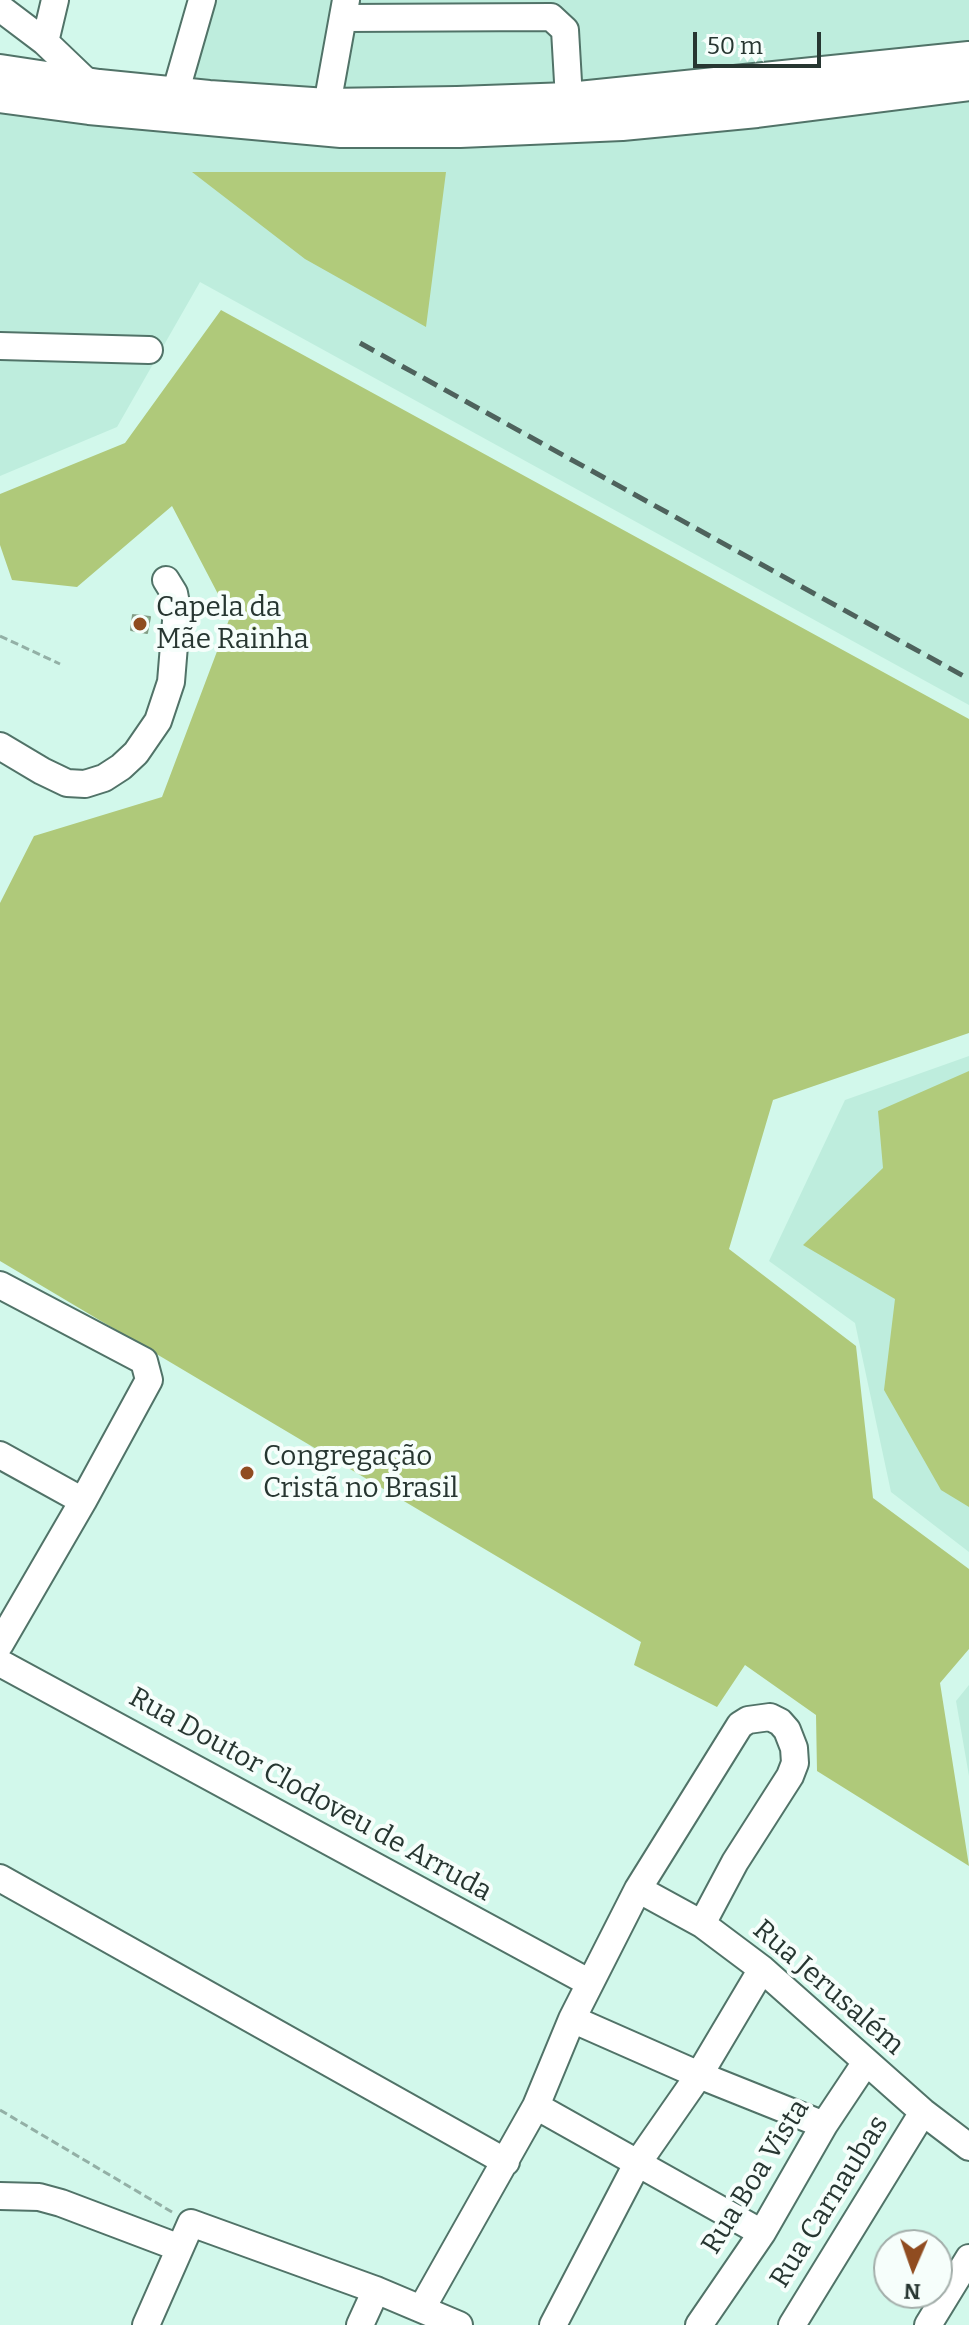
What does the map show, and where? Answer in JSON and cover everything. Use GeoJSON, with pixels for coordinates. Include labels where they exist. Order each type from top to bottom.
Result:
{"type":"FeatureCollection","features":[{"type":"Feature","properties":{"kind":"main road"},"geometry":{"type":"LineString","coordinates":[[0,71],[166,94],[327,105],[569,99],[969,58]]}},
{"type":"Feature","properties":{"kind":"main road"},"geometry":{"type":"LineString","coordinates":[[0,96],[118,111],[341,131],[460,131],[622,124],[757,111],[969,84]]}},
{"type":"Feature","properties":{"kind":"street"},"geometry":{"type":"LineString","coordinates":[[45,42],[55,0]]}},
{"type":"Feature","properties":{"kind":"street"},"geometry":{"type":"LineString","coordinates":[[166,94],[184,0]]}},
{"type":"Feature","properties":{"kind":"street"},"geometry":{"type":"LineString","coordinates":[[166,94],[202,0]]}},
{"type":"Feature","properties":{"kind":"street"},"geometry":{"type":"LineString","coordinates":[[0,8],[45,42],[118,111]]}},
{"type":"Feature","properties":{"kind":"street"},"geometry":{"type":"LineString","coordinates":[[327,105],[345,9],[551,17],[559,21],[565,30],[569,99]]}},
{"type":"Feature","properties":{"kind":"street"},"geometry":{"type":"LineString","coordinates":[[0,346],[149,350]]}},
{"type":"Feature","properties":{"kind":"street"},"geometry":{"type":"LineString","coordinates":[[0,746],[67,783],[85,784],[104,778],[129,760],[158,721],[171,682],[177,609],[174,593],[166,580]]}},
{"type":"Feature","properties":{"kind":"street"},"geometry":{"type":"LineString","coordinates":[[0,1285],[144,1361],[148,1370],[146,1388],[0,1644]]}},
{"type":"Feature","properties":{"kind":"street"},"geometry":{"type":"LineString","coordinates":[[0,1455],[83,1501]]}},
{"type":"Feature","properties":{"kind":"street","name":"Rua Doutor Clodoveu de Arruda"},"geometry":{"type":"LineString","coordinates":[[0,1663],[590,1983]]}},
{"type":"Feature","properties":{"kind":"street"},"geometry":{"type":"LineString","coordinates":[[422,2308],[536,2106],[572,2019],[638,1889],[740,1725],[748,1720],[770,1717],[787,1730],[794,1748],[795,1763],[790,1776],[735,1862],[702,1924]]}},
{"type":"Feature","properties":{"kind":"street"},"geometry":{"type":"LineString","coordinates":[[0,1878],[506,2162]]}},
{"type":"Feature","properties":{"kind":"street","name":"Rua Jerusalém"},"geometry":{"type":"LineString","coordinates":[[638,1889],[702,1924],[762,1969],[923,2112],[969,2147]]}},
{"type":"Feature","properties":{"kind":"street"},"geometry":{"type":"LineString","coordinates":[[553,2325],[637,2164],[699,2075],[762,1969]]}},
{"type":"Feature","properties":{"kind":"street"},"geometry":{"type":"LineString","coordinates":[[572,2019],[824,2125]]}},
{"type":"Feature","properties":{"kind":"street","name":"Rua Boa Vista"},"geometry":{"type":"LineString","coordinates":[[699,2325],[762,2233],[824,2125],[866,2062]]}},
{"type":"Feature","properties":{"kind":"street"},"geometry":{"type":"LineString","coordinates":[[536,2106],[762,2233]]}},
{"type":"Feature","properties":{"kind":"street","name":"Rua Carnaubas"},"geometry":{"type":"LineString","coordinates":[[792,2325],[923,2112]]}},
{"type":"Feature","properties":{"kind":"street"},"geometry":{"type":"LineString","coordinates":[[0,2196],[39,2197],[61,2203],[180,2248]]}},
{"type":"Feature","properties":{"kind":"street"},"geometry":{"type":"LineString","coordinates":[[146,2325],[191,2223],[376,2290],[459,2325]]}},
{"type":"Feature","properties":{"kind":"street"},"geometry":{"type":"LineString","coordinates":[[928,2325],[969,2258]]}},
{"type":"Feature","properties":{"kind":"street"},"geometry":{"type":"LineString","coordinates":[[360,2325],[376,2290]]}},
{"type":"Feature","properties":{"kind":"path"},"geometry":{"type":"LineString","coordinates":[[0,636],[60,664]]}},
{"type":"Feature","properties":{"kind":"path"},"geometry":{"type":"LineString","coordinates":[[0,2110],[191,2223]]}},
{"type":"Feature","properties":{"kind":"shaded area"},"geometry":{"type":"Polygon","coordinates":[[[210,0],[969,0],[969,705],[200,282],[117,427],[0,476],[0,85],[188,81],[210,0]]]}},
{"type":"Feature","properties":{"kind":"shaded area"},"geometry":{"type":"Polygon","coordinates":[[[969,1056],[969,1552],[891,1492],[855,1323],[769,1261],[845,1100],[969,1056]]]}},
{"type":"Feature","properties":{"kind":"shaded area"},"geometry":{"type":"Polygon","coordinates":[[[969,1685],[969,1776],[956,1701],[969,1685]]]}},
{"type":"Feature","properties":{"kind":"green space"},"geometry":{"type":"Polygon","coordinates":[[[192,172],[446,172],[426,327],[305,259],[192,172]]]}},
{"type":"Feature","properties":{"kind":"green space"},"geometry":{"type":"Polygon","coordinates":[[[221,310],[969,719],[969,1033],[773,1100],[729,1249],[856,1346],[873,1498],[969,1569],[969,1649],[940,1683],[969,1866],[817,1771],[816,1715],[745,1665],[717,1707],[634,1665],[641,1642],[0,1261],[0,903],[34,836],[162,797],[230,617],[172,506],[77,587],[12,580],[0,545],[0,494],[125,443],[221,310]]]}},
{"type":"Feature","properties":{"kind":"green space"},"geometry":{"type":"Polygon","coordinates":[[[969,1071],[969,1507],[941,1490],[884,1390],[895,1299],[803,1245],[883,1168],[878,1111],[969,1071]]]}},
{"type":"Feature","properties":{"kind":"building","name":"Capela da Mãe Rainha"},"geometry":{"type":"Polygon","coordinates":[[[133,615],[150,617],[147,633],[131,630],[133,615]]]}},
{"type":"Feature","properties":{"kind":"railway"},"geometry":{"type":"LineString","coordinates":[[360,343],[969,679]]}},
{"type":"Feature","properties":{"kind":"place","name":"Capela da Mãe Rainha"},"geometry":{"type":"Point","coordinates":[140,624]}},
{"type":"Feature","properties":{"kind":"place","name":"Congregação Cristã no Brasil"},"geometry":{"type":"Point","coordinates":[247,1473]}}]}
